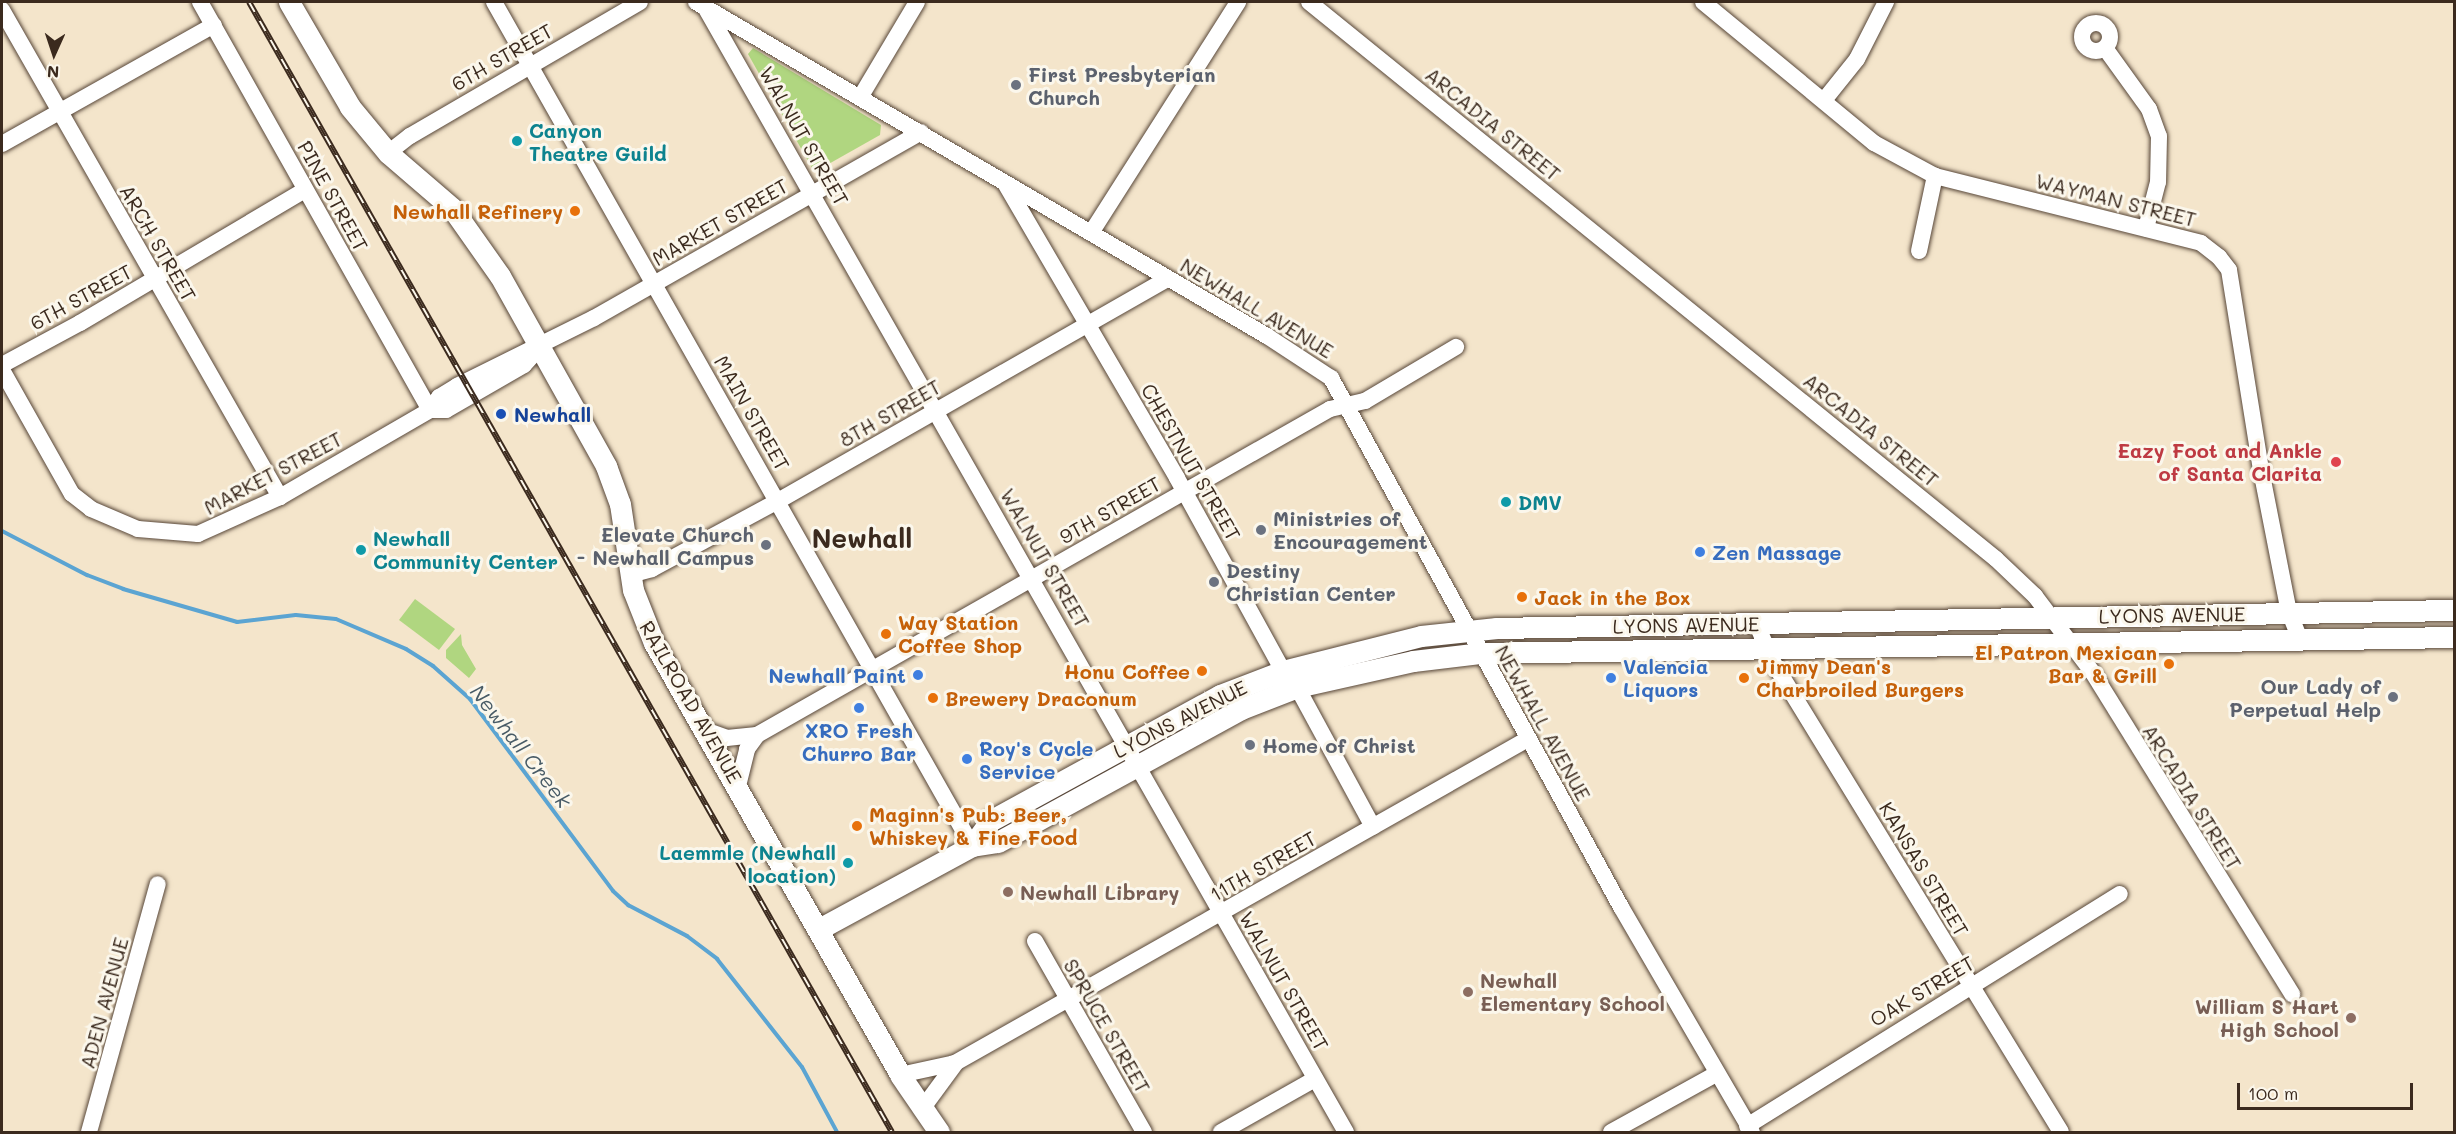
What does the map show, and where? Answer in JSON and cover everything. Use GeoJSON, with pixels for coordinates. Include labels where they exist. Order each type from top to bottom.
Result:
{"type":"FeatureCollection","features":[{"type":"Feature","properties":{"kind":"main road","name":"RAILROAD AVENUE"},"geometry":{"type":"LineString","coordinates":[[289,2],[350,107],[388,153],[432,188],[470,228],[584,422],[615,487],[630,575],[645,625],[819,928],[900,1075],[939,1132]]}},
{"type":"Feature","properties":{"kind":"main road","name":"LYONS AVENUE"},"geometry":{"type":"LineString","coordinates":[[819,928],[972,846],[998,842],[1220,695],[1283,671],[1378,645],[1470,631],[2454,610]]}},
{"type":"Feature","properties":{"kind":"main road","name":"LYONS AVENUE"},"geometry":{"type":"LineString","coordinates":[[1130,755],[1297,687],[1383,667],[1480,653],[2454,637]]}},
{"type":"Feature","properties":{"kind":"street","name":"PINE STREET"},"geometry":{"type":"LineString","coordinates":[[200,2],[430,410]]}},
{"type":"Feature","properties":{"kind":"street","name":"MAIN STREET"},"geometry":{"type":"LineString","coordinates":[[494,2],[972,846]]}},
{"type":"Feature","properties":{"kind":"street","name":"6TH STREET"},"geometry":{"type":"LineString","coordinates":[[388,153],[410,136],[640,2]]}},
{"type":"Feature","properties":{"kind":"street"},"geometry":{"type":"LineString","coordinates":[[861,96],[917,2]]}},
{"type":"Feature","properties":{"kind":"street"},"geometry":{"type":"LineString","coordinates":[[1091,233],[1238,2]]}},
{"type":"Feature","properties":{"kind":"street","name":"ARCADIA STREET"},"geometry":{"type":"LineString","coordinates":[[1309,2],[1996,559],[2052,618],[2074,645],[2292,994]]}},
{"type":"Feature","properties":{"kind":"street","name":"WAYMAN STREET"},"geometry":{"type":"LineString","coordinates":[[1703,2],[1825,99],[1874,143],[1935,176],[2201,243],[2229,270],[2262,475],[2289,612],[2300,639]]}},
{"type":"Feature","properties":{"kind":"street"},"geometry":{"type":"LineString","coordinates":[[1825,99],[1857,59],[1886,2]]}},
{"type":"Feature","properties":{"kind":"street","name":"NEWHALL AVENUE"},"geometry":{"type":"LineString","coordinates":[[700,4],[861,96],[1325,373],[1348,405],[1480,653],[1716,1074],[1750,1129]]}},
{"type":"Feature","properties":{"kind":"street","name":"WALNUT STREET"},"geometry":{"type":"LineString","coordinates":[[700,4],[814,192],[934,411],[1346,1132]]}},
{"type":"Feature","properties":{"kind":"street","name":"ARCH STREET"},"geometry":{"type":"LineString","coordinates":[[2,10],[280,497]]}},
{"type":"Feature","properties":{"kind":"street"},"geometry":{"type":"LineString","coordinates":[[2,144],[214,25]]}},
{"type":"Feature","properties":{"kind":"street"},"geometry":{"type":"LineString","coordinates":[[2105,48],[2149,109],[2159,136],[2158,182],[2146,228]]}},
{"type":"Feature","properties":{"kind":"street","name":"MARKET STREET"},"geometry":{"type":"LineString","coordinates":[[2,370],[72,494],[91,509],[126,526],[198,534],[280,497],[430,410],[446,410],[473,395],[524,365],[540,347],[921,132]]}},
{"type":"Feature","properties":{"kind":"street"},"geometry":{"type":"LineString","coordinates":[[1919,251],[1935,176]]}},
{"type":"Feature","properties":{"kind":"street","name":"CHESTNUT STREET"},"geometry":{"type":"LineString","coordinates":[[1005,183],[1089,325],[1283,671],[1297,687],[1373,827]]}},
{"type":"Feature","properties":{"kind":"street","name":"6TH STREET"},"geometry":{"type":"LineString","coordinates":[[2,365],[155,280],[304,190]]}},
{"type":"Feature","properties":{"kind":"street","name":"8TH STREET"},"geometry":{"type":"LineString","coordinates":[[630,575],[652,569],[778,501],[1167,279]]}},
{"type":"Feature","properties":{"kind":"street","name":"9TH STREET"},"geometry":{"type":"LineString","coordinates":[[705,730],[728,738],[757,735],[1330,409],[1365,402],[1456,347]]}},
{"type":"Feature","properties":{"kind":"street","name":"KANSAS STREET"},"geometry":{"type":"LineString","coordinates":[[1757,625],[1767,649],[2061,1132]]}},
{"type":"Feature","properties":{"kind":"street"},"geometry":{"type":"LineString","coordinates":[[738,786],[747,749],[757,735]]}},
{"type":"Feature","properties":{"kind":"street","name":"11TH STREET"},"geometry":{"type":"LineString","coordinates":[[900,1075],[955,1063],[1528,738]]}},
{"type":"Feature","properties":{"kind":"street","name":"ADEN AVENUE"},"geometry":{"type":"LineString","coordinates":[[89,1132],[158,884]]}},
{"type":"Feature","properties":{"kind":"street","name":"OAK STREET"},"geometry":{"type":"LineString","coordinates":[[1750,1129],[2120,894]]}},
{"type":"Feature","properties":{"kind":"street","name":"SPRUCE STREET"},"geometry":{"type":"LineString","coordinates":[[1035,941],[1144,1132]]}},
{"type":"Feature","properties":{"kind":"street","name":"11TH STREET"},"geometry":{"type":"LineString","coordinates":[[922,1109],[955,1063]]}},
{"type":"Feature","properties":{"kind":"street"},"geometry":{"type":"LineString","coordinates":[[1611,1132],[1716,1074]]}},
{"type":"Feature","properties":{"kind":"street"},"geometry":{"type":"LineString","coordinates":[[1221,1132],[1316,1078]]}},
{"type":"Feature","properties":{"kind":"green space"},"geometry":{"type":"Polygon","coordinates":[[[753,48],[881,125],[880,135],[818,170],[812,168],[748,54],[753,48]]]}},
{"type":"Feature","properties":{"kind":"green space"},"geometry":{"type":"Polygon","coordinates":[[[415,599],[455,629],[439,650],[399,620],[415,599]]]}},
{"type":"Feature","properties":{"kind":"green space"},"geometry":{"type":"Polygon","coordinates":[[[461,634],[462,645],[476,669],[469,678],[446,658],[446,650],[461,634]]]}},
{"type":"Feature","properties":{"kind":"waterway","name":"Newhall Creek"},"geometry":{"type":"LineString","coordinates":[[2,531],[87,575],[123,589],[237,622],[296,615],[336,619],[406,649],[433,666],[470,699],[613,891],[628,905],[687,936],[717,959],[802,1067],[837,1132]]}},
{"type":"Feature","properties":{"kind":"railway"},"geometry":{"type":"LineString","coordinates":[[249,2],[892,1132]]}},
{"type":"Feature","properties":{"kind":"place","name":"First Presbyterian Church"},"geometry":{"type":"Point","coordinates":[1016,85]}},
{"type":"Feature","properties":{"kind":"place","name":"Canyon Theatre Guild"},"geometry":{"type":"Point","coordinates":[517,141]}},
{"type":"Feature","properties":{"kind":"place","name":"Newhall Refinery"},"geometry":{"type":"Point","coordinates":[575,211]}},
{"type":"Feature","properties":{"kind":"place","name":"Newhall"},"geometry":{"type":"Point","coordinates":[501,414]}},
{"type":"Feature","properties":{"kind":"place","name":"Eazy Foot and Ankle of Santa Clarita"},"geometry":{"type":"Point","coordinates":[2336,462]}},
{"type":"Feature","properties":{"kind":"place","name":"DMV"},"geometry":{"type":"Point","coordinates":[1506,502]}},
{"type":"Feature","properties":{"kind":"place","name":"Ministries of Encouragement"},"geometry":{"type":"Point","coordinates":[1261,530]}},
{"type":"Feature","properties":{"kind":"place","name":"Elevate Church - Newhall Campus"},"geometry":{"type":"Point","coordinates":[766,545]}},
{"type":"Feature","properties":{"kind":"place","name":"Newhall Community Center"},"geometry":{"type":"Point","coordinates":[361,550]}},
{"type":"Feature","properties":{"kind":"place","name":"Zen Massage"},"geometry":{"type":"Point","coordinates":[1700,552]}},
{"type":"Feature","properties":{"kind":"place","name":"Destiny Christian Center"},"geometry":{"type":"Point","coordinates":[1214,582]}},
{"type":"Feature","properties":{"kind":"place","name":"Jack in the Box"},"geometry":{"type":"Point","coordinates":[1522,597]}},
{"type":"Feature","properties":{"kind":"place","name":"Way Station Coffee Shop"},"geometry":{"type":"Point","coordinates":[886,634]}},
{"type":"Feature","properties":{"kind":"place","name":"El Patron Mexican Bar & Grill"},"geometry":{"type":"Point","coordinates":[2169,664]}},
{"type":"Feature","properties":{"kind":"place","name":"Honu Coffee"},"geometry":{"type":"Point","coordinates":[1202,671]}},
{"type":"Feature","properties":{"kind":"place","name":"Newhall Paint"},"geometry":{"type":"Point","coordinates":[918,675]}},
{"type":"Feature","properties":{"kind":"place","name":"Valencia Liquors"},"geometry":{"type":"Point","coordinates":[1611,678]}},
{"type":"Feature","properties":{"kind":"place","name":"Jimmy Dean's Charbroiled Burgers"},"geometry":{"type":"Point","coordinates":[1744,678]}},
{"type":"Feature","properties":{"kind":"place","name":"Our Lady of Perpetual Help"},"geometry":{"type":"Point","coordinates":[2393,697]}},
{"type":"Feature","properties":{"kind":"place","name":"Brewery Draconum"},"geometry":{"type":"Point","coordinates":[933,698]}},
{"type":"Feature","properties":{"kind":"place","name":"XRO Fresh Churro Bar"},"geometry":{"type":"Point","coordinates":[859,708]}},
{"type":"Feature","properties":{"kind":"place","name":"Home of Christ"},"geometry":{"type":"Point","coordinates":[1250,745]}},
{"type":"Feature","properties":{"kind":"place","name":"Roy's Cycle Service"},"geometry":{"type":"Point","coordinates":[967,759]}},
{"type":"Feature","properties":{"kind":"place","name":"Maginn's Pub: Beer, Whiskey & Fine Food"},"geometry":{"type":"Point","coordinates":[857,826]}},
{"type":"Feature","properties":{"kind":"place","name":"Laemmle (Newhall location)"},"geometry":{"type":"Point","coordinates":[848,863]}},
{"type":"Feature","properties":{"kind":"place","name":"Newhall Library"},"geometry":{"type":"Point","coordinates":[1008,892]}},
{"type":"Feature","properties":{"kind":"place","name":"Newhall Elementary School"},"geometry":{"type":"Point","coordinates":[1468,992]}},
{"type":"Feature","properties":{"kind":"place","name":"William S Hart High School"},"geometry":{"type":"Point","coordinates":[2351,1018]}},
{"type":"Feature","properties":{"kind":"district","name":"Newhall"},"geometry":{"type":"Point","coordinates":[862,539]}}]}
